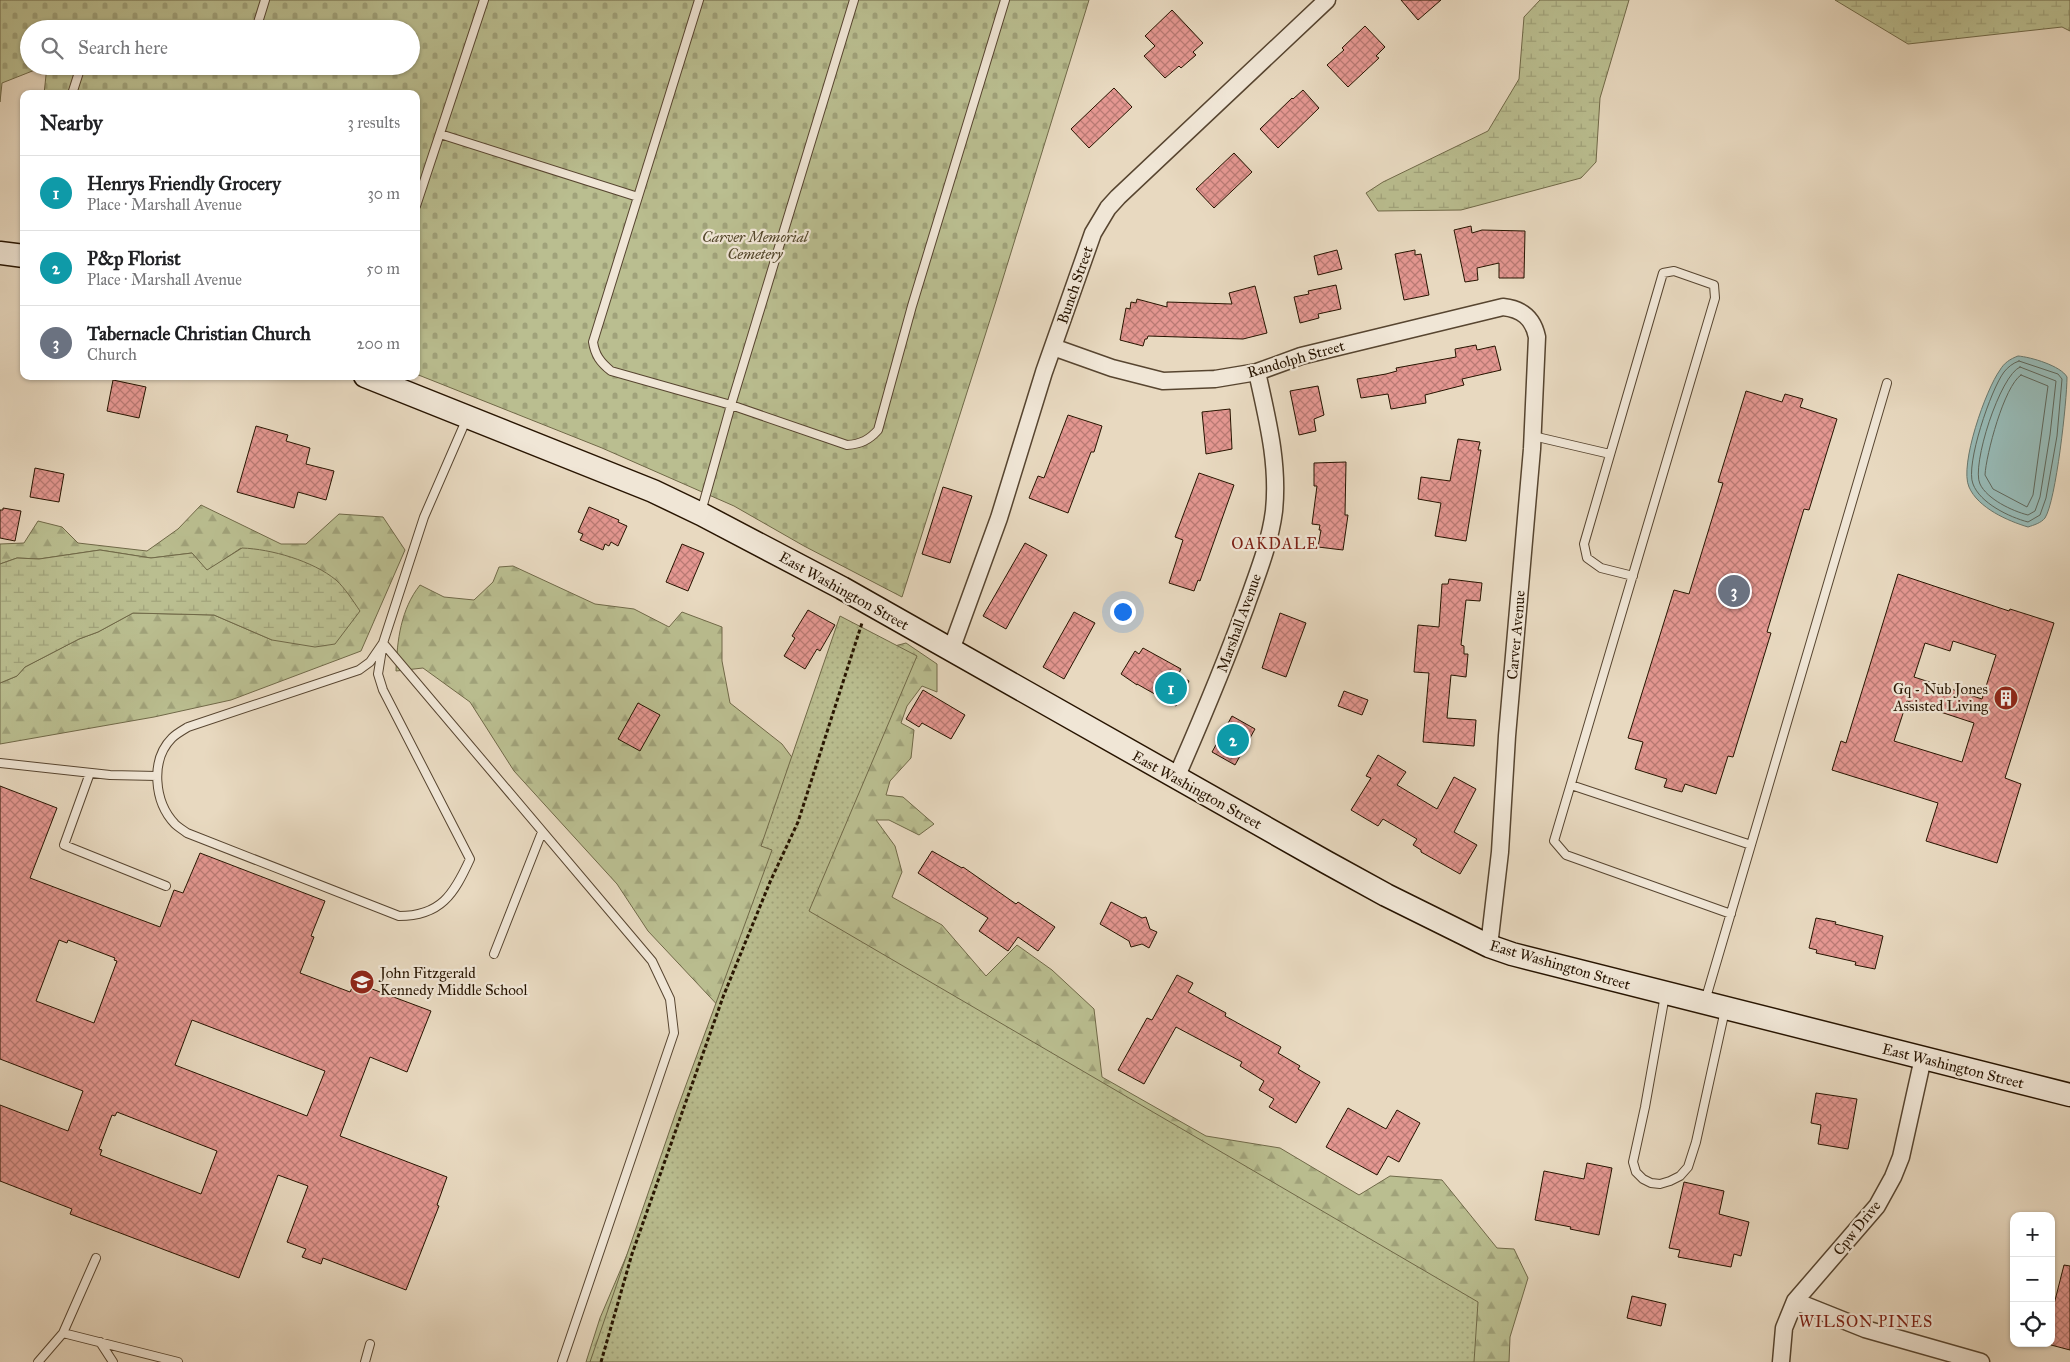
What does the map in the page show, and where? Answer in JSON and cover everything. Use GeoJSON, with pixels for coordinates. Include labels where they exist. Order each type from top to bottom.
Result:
{"type":"FeatureCollection","features":[{"type":"Feature","properties":{"kind":"main road"},"geometry":{"type":"LineString","coordinates":[[0,253],[20,256]]}},
{"type":"Feature","properties":{"kind":"main road","name":"East Washington Street"},"geometry":{"type":"LineString","coordinates":[[375,380],[653,491],[700,514],[869,603],[1386,895],[1489,946],[1512,954],[2070,1095]]}},
{"type":"Feature","properties":{"kind":"street","name":"Bunch Street"},"geometry":{"type":"LineString","coordinates":[[951,650],[999,518],[1053,347],[1093,233],[1108,208],[1327,0]]}},
{"type":"Feature","properties":{"kind":"street","name":"Randolph Street"},"geometry":{"type":"LineString","coordinates":[[1053,347],[1112,368],[1163,381],[1215,379],[1257,372],[1301,356],[1504,306],[1520,310],[1530,318],[1533,324]]}},
{"type":"Feature","properties":{"kind":"street","name":"Carver Avenue"},"geometry":{"type":"LineString","coordinates":[[1489,946],[1500,852],[1507,736],[1533,436],[1537,337],[1533,324]]}},
{"type":"Feature","properties":{"kind":"street","name":"Marshall Avenue"},"geometry":{"type":"LineString","coordinates":[[1176,778],[1222,671],[1261,563],[1274,512],[1275,474],[1271,435],[1257,372]]}},
{"type":"Feature","properties":{"kind":"street","name":"Cpw Drive"},"geometry":{"type":"LineString","coordinates":[[1781,1362],[1784,1328],[1795,1301],[1877,1206],[1894,1177],[1901,1157],[1923,1058]]}},
{"type":"Feature","properties":{"kind":"street"},"geometry":{"type":"LineString","coordinates":[[1795,1301],[1865,1329],[1981,1362]]}},
{"type":"Feature","properties":{"kind":"lane"},"geometry":{"type":"LineString","coordinates":[[259,20],[265,0]]}},
{"type":"Feature","properties":{"kind":"lane"},"geometry":{"type":"LineString","coordinates":[[420,194],[484,0]]}},
{"type":"Feature","properties":{"kind":"lane"},"geometry":{"type":"LineString","coordinates":[[699,0],[594,342],[595,352],[601,363],[611,371],[731,405],[848,445],[858,444],[869,439],[878,430],[912,306],[1005,0]]}},
{"type":"Feature","properties":{"kind":"lane"},"geometry":{"type":"LineString","coordinates":[[700,514],[731,405],[854,0]]}},
{"type":"Feature","properties":{"kind":"lane"},"geometry":{"type":"LineString","coordinates":[[73,90],[78,75]]}},
{"type":"Feature","properties":{"kind":"lane"},"geometry":{"type":"LineString","coordinates":[[440,134],[638,196]]}},
{"type":"Feature","properties":{"kind":"lane"},"geometry":{"type":"LineString","coordinates":[[1633,576],[1601,568],[1587,558],[1584,544],[1663,273],[1674,272],[1714,285],[1715,298],[1633,576],[1554,842],[1566,855],[1731,914]]}},
{"type":"Feature","properties":{"kind":"lane"},"geometry":{"type":"LineString","coordinates":[[1665,993],[1646,1107],[1633,1162],[1636,1172],[1643,1179],[1651,1183],[1660,1184],[1680,1176],[1688,1167],[1696,1142],[1715,1005],[1731,914],[1887,382]]}},
{"type":"Feature","properties":{"kind":"lane"},"geometry":{"type":"LineString","coordinates":[[383,643],[370,662],[359,670],[188,727],[172,738],[158,764],[157,776],[160,796],[175,824],[187,833],[399,916],[416,915],[436,909],[447,898],[462,876],[470,859],[383,690],[378,674],[383,643],[424,517],[467,418]]}},
{"type":"Feature","properties":{"kind":"lane"},"geometry":{"type":"LineString","coordinates":[[1533,436],[1610,454]]}},
{"type":"Feature","properties":{"kind":"lane"},"geometry":{"type":"LineString","coordinates":[[383,643],[652,961],[670,999],[674,1033],[562,1362]]}},
{"type":"Feature","properties":{"kind":"lane"},"geometry":{"type":"LineString","coordinates":[[0,763],[90,773],[157,776]]}},
{"type":"Feature","properties":{"kind":"lane"},"geometry":{"type":"LineString","coordinates":[[90,773],[64,845],[166,886]]}},
{"type":"Feature","properties":{"kind":"lane"},"geometry":{"type":"LineString","coordinates":[[1571,785],[1751,845]]}},
{"type":"Feature","properties":{"kind":"lane"},"geometry":{"type":"LineString","coordinates":[[494,954],[542,832]]}},
{"type":"Feature","properties":{"kind":"lane"},"geometry":{"type":"LineString","coordinates":[[38,1362],[63,1333],[96,1258]]}},
{"type":"Feature","properties":{"kind":"lane"},"geometry":{"type":"LineString","coordinates":[[63,1333],[178,1362]]}},
{"type":"Feature","properties":{"kind":"lane"},"geometry":{"type":"LineString","coordinates":[[100,1342],[114,1362]]}},
{"type":"Feature","properties":{"kind":"lane"},"geometry":{"type":"LineString","coordinates":[[365,1362],[370,1344]]}},
{"type":"Feature","properties":{"kind":"path"},"geometry":{"type":"LineString","coordinates":[[601,1362],[639,1236],[723,997],[770,882],[798,822],[869,603]]}},
{"type":"Feature","properties":{"kind":"green space","name":"Carver Memorial Cemetery"},"geometry":{"type":"Polygon","coordinates":[[[0,0],[1089,0],[902,597],[804,546],[734,506],[602,448],[420,376],[420,90],[44,90],[46,75],[420,75],[420,20],[20,20],[20,75],[22,75],[2,83],[0,102],[0,0]]]}},
{"type":"Feature","properties":{"kind":"green space"},"geometry":{"type":"Polygon","coordinates":[[[1540,0],[1629,0],[1600,98],[1596,162],[1581,178],[1461,210],[1378,211],[1366,193],[1383,182],[1488,131],[1519,79],[1524,17],[1540,0]]]}},
{"type":"Feature","properties":{"kind":"green space"},"geometry":{"type":"Polygon","coordinates":[[[1835,0],[2070,0],[2070,31],[2062,27],[1908,44],[1835,0]]]}},
{"type":"Feature","properties":{"kind":"green space"},"geometry":{"type":"Polygon","coordinates":[[[201,505],[281,544],[306,544],[339,514],[383,517],[405,550],[361,651],[231,700],[154,717],[0,744],[0,683],[17,676],[25,667],[133,613],[214,615],[272,640],[241,548],[207,571],[192,553],[151,558],[100,550],[39,559],[17,558],[0,564],[0,544],[24,543],[38,521],[62,527],[78,543],[147,551],[178,529],[201,505]]]}},
{"type":"Feature","properties":{"kind":"green space"},"geometry":{"type":"Polygon","coordinates":[[[242,548],[291,557],[316,567],[339,583],[360,611],[335,644],[315,647],[272,640],[214,615],[133,613],[25,667],[17,676],[0,683],[0,564],[17,558],[39,559],[100,550],[151,558],[192,553],[207,570],[242,548]]]}},
{"type":"Feature","properties":{"kind":"green space"},"geometry":{"type":"Polygon","coordinates":[[[513,566],[595,604],[634,609],[669,627],[682,612],[722,627],[722,661],[730,703],[782,744],[832,811],[872,652],[906,643],[937,664],[937,692],[922,686],[907,706],[901,723],[914,730],[911,758],[890,781],[886,795],[903,797],[934,824],[919,835],[889,820],[876,820],[895,846],[902,872],[892,897],[942,925],[986,976],[1017,945],[1052,970],[1094,1009],[1102,1077],[1206,1136],[1280,1148],[1359,1195],[1390,1176],[1442,1180],[1497,1248],[1514,1249],[1528,1278],[1510,1337],[1509,1362],[586,1362],[600,1318],[678,1135],[724,1012],[648,931],[617,884],[514,771],[470,702],[423,668],[396,671],[401,625],[408,604],[420,585],[444,597],[474,600],[493,582],[499,567],[513,566]]]}},
{"type":"Feature","properties":{"kind":"green space"},"geometry":{"type":"Polygon","coordinates":[[[840,616],[917,656],[809,911],[1478,1302],[1474,1362],[590,1362],[675,1115],[772,850],[761,846],[840,616]]]}},
{"type":"Feature","properties":{"kind":"water"},"geometry":{"type":"Polygon","coordinates":[[[2018,356],[2038,360],[2059,369],[2067,377],[2060,450],[2049,508],[2043,520],[2028,527],[1994,513],[1986,507],[1973,495],[1967,476],[1971,445],[1988,393],[2003,365],[2018,356]]]}},
{"type":"Feature","properties":{"kind":"building"},"geometry":{"type":"Polygon","coordinates":[[[1401,0],[1441,0],[1418,20],[1401,0]]]}},
{"type":"Feature","properties":{"kind":"building"},"geometry":{"type":"Polygon","coordinates":[[[1172,10],[1203,43],[1193,52],[1196,55],[1181,68],[1179,66],[1165,78],[1144,56],[1155,46],[1145,36],[1172,10]]]}},
{"type":"Feature","properties":{"kind":"building"},"geometry":{"type":"Polygon","coordinates":[[[1365,26],[1385,47],[1376,56],[1379,58],[1348,87],[1327,65],[1344,50],[1342,48],[1365,26]]]}},
{"type":"Feature","properties":{"kind":"building"},"geometry":{"type":"Polygon","coordinates":[[[1114,88],[1132,107],[1089,148],[1071,129],[1114,88]]]}},
{"type":"Feature","properties":{"kind":"building"},"geometry":{"type":"Polygon","coordinates":[[[1303,90],[1319,108],[1278,148],[1260,129],[1303,90]]]}},
{"type":"Feature","properties":{"kind":"building"},"geometry":{"type":"Polygon","coordinates":[[[1234,153],[1252,172],[1214,208],[1196,189],[1234,153]]]}},
{"type":"Feature","properties":{"kind":"building"},"geometry":{"type":"Polygon","coordinates":[[[1471,226],[1472,233],[1482,230],[1525,231],[1524,278],[1499,278],[1499,263],[1477,268],[1478,280],[1465,282],[1454,230],[1471,226]]]}},
{"type":"Feature","properties":{"kind":"building"},"geometry":{"type":"Polygon","coordinates":[[[1337,250],[1342,269],[1318,275],[1314,256],[1337,250]]]}},
{"type":"Feature","properties":{"kind":"building"},"geometry":{"type":"Polygon","coordinates":[[[1415,250],[1415,255],[1421,254],[1429,295],[1404,300],[1395,254],[1415,250]]]}},
{"type":"Feature","properties":{"kind":"building"},"geometry":{"type":"Polygon","coordinates":[[[1336,285],[1341,309],[1318,314],[1319,318],[1300,323],[1294,297],[1309,294],[1308,291],[1336,285]]]}},
{"type":"Feature","properties":{"kind":"building"},"geometry":{"type":"Polygon","coordinates":[[[1255,286],[1267,333],[1243,339],[1148,336],[1143,346],[1120,340],[1126,308],[1130,309],[1131,302],[1136,303],[1137,299],[1167,307],[1167,302],[1232,304],[1229,293],[1255,286]]]}},
{"type":"Feature","properties":{"kind":"building"},"geometry":{"type":"Polygon","coordinates":[[[1476,345],[1477,350],[1495,346],[1501,370],[1462,379],[1464,385],[1425,395],[1426,403],[1391,409],[1388,394],[1361,398],[1357,379],[1397,371],[1396,368],[1456,357],[1455,349],[1476,345]]]}},
{"type":"Feature","properties":{"kind":"building"},"geometry":{"type":"Polygon","coordinates":[[[113,380],[146,387],[139,418],[107,411],[113,380]]]}},
{"type":"Feature","properties":{"kind":"building"},"geometry":{"type":"Polygon","coordinates":[[[1318,386],[1324,415],[1314,419],[1316,431],[1299,435],[1290,391],[1318,386]]]}},
{"type":"Feature","properties":{"kind":"building"},"geometry":{"type":"Polygon","coordinates":[[[1746,391],[1782,402],[1785,394],[1803,399],[1800,407],[1837,419],[1809,510],[1804,509],[1767,632],[1771,633],[1733,757],[1728,756],[1716,794],[1685,784],[1682,792],[1664,787],[1667,779],[1635,769],[1643,742],[1628,738],[1674,590],[1689,594],[1723,483],[1718,482],[1746,391]]]}},
{"type":"Feature","properties":{"kind":"building"},"geometry":{"type":"Polygon","coordinates":[[[1230,409],[1232,449],[1206,454],[1202,412],[1230,409]]]}},
{"type":"Feature","properties":{"kind":"building"},"geometry":{"type":"Polygon","coordinates":[[[1068,415],[1102,426],[1094,452],[1091,452],[1068,513],[1029,498],[1038,476],[1044,478],[1068,415]]]}},
{"type":"Feature","properties":{"kind":"building"},"geometry":{"type":"Polygon","coordinates":[[[256,426],[288,435],[286,441],[310,448],[306,464],[334,471],[326,500],[298,492],[294,508],[237,492],[256,426]]]}},
{"type":"Feature","properties":{"kind":"building"},"geometry":{"type":"Polygon","coordinates":[[[1458,439],[1480,442],[1478,450],[1481,450],[1466,541],[1435,536],[1441,503],[1418,499],[1421,477],[1450,481],[1458,439]]]}},
{"type":"Feature","properties":{"kind":"building"},"geometry":{"type":"Polygon","coordinates":[[[1346,462],[1345,515],[1348,515],[1343,550],[1318,547],[1320,525],[1312,524],[1317,486],[1314,486],[1314,463],[1346,462]]]}},
{"type":"Feature","properties":{"kind":"building"},"geometry":{"type":"Polygon","coordinates":[[[35,468],[64,474],[59,502],[30,497],[35,468]]]}},
{"type":"Feature","properties":{"kind":"building"},"geometry":{"type":"Polygon","coordinates":[[[1199,473],[1234,485],[1200,581],[1198,580],[1194,591],[1169,583],[1183,540],[1175,537],[1199,473]]]}},
{"type":"Feature","properties":{"kind":"building"},"geometry":{"type":"Polygon","coordinates":[[[943,487],[972,496],[950,563],[922,554],[943,487]]]}},
{"type":"Feature","properties":{"kind":"building"},"geometry":{"type":"Polygon","coordinates":[[[589,507],[619,520],[618,522],[627,526],[618,546],[611,542],[609,546],[605,544],[603,550],[580,540],[583,534],[578,532],[589,507]]]}},
{"type":"Feature","properties":{"kind":"building"},"geometry":{"type":"Polygon","coordinates":[[[3,508],[21,511],[15,541],[0,538],[0,510],[3,510],[3,508]]]}},
{"type":"Feature","properties":{"kind":"building"},"geometry":{"type":"Polygon","coordinates":[[[1025,543],[1047,555],[1006,629],[983,616],[1025,543]]]}},
{"type":"Feature","properties":{"kind":"building"},"geometry":{"type":"Polygon","coordinates":[[[682,544],[704,553],[688,591],[666,582],[682,544]]]}},
{"type":"Feature","properties":{"kind":"building","name":"Gq - Nub Jones Assisted Living"},"geometry":{"type":"Polygon","coordinates":[[[1898,574],[2009,611],[2010,609],[2054,623],[2005,778],[2021,784],[1997,863],[1926,841],[1938,803],[1832,770],[1841,741],[1846,743],[1898,574]],[[1953,641],[1950,651],[1925,643],[1914,677],[1982,699],[1996,655],[1953,641]],[[1907,701],[1894,741],[1962,762],[1974,723],[1907,701]]]}},
{"type":"Feature","properties":{"kind":"building"},"geometry":{"type":"Polygon","coordinates":[[[1449,579],[1482,583],[1480,601],[1466,600],[1461,645],[1464,646],[1464,654],[1468,654],[1466,677],[1451,675],[1447,718],[1476,720],[1474,746],[1423,742],[1429,673],[1414,672],[1418,625],[1439,627],[1442,584],[1448,584],[1449,579]]]}},
{"type":"Feature","properties":{"kind":"building"},"geometry":{"type":"Polygon","coordinates":[[[808,610],[835,625],[820,651],[817,649],[805,669],[784,656],[795,638],[792,636],[808,610]]]}},
{"type":"Feature","properties":{"kind":"building"},"geometry":{"type":"Polygon","coordinates":[[[1074,612],[1095,623],[1064,679],[1043,667],[1074,612]]]}},
{"type":"Feature","properties":{"kind":"building"},"geometry":{"type":"Polygon","coordinates":[[[1280,613],[1306,623],[1286,677],[1262,668],[1280,613]]]}},
{"type":"Feature","properties":{"kind":"building"},"geometry":{"type":"Polygon","coordinates":[[[1143,648],[1181,669],[1178,675],[1189,681],[1176,706],[1121,674],[1135,651],[1139,654],[1143,648]]]}},
{"type":"Feature","properties":{"kind":"building"},"geometry":{"type":"Polygon","coordinates":[[[923,690],[965,715],[951,739],[922,723],[919,727],[906,719],[923,690]]]}},
{"type":"Feature","properties":{"kind":"building"},"geometry":{"type":"Polygon","coordinates":[[[1344,691],[1368,700],[1362,715],[1338,706],[1344,691]]]}},
{"type":"Feature","properties":{"kind":"building"},"geometry":{"type":"Polygon","coordinates":[[[638,703],[660,715],[640,751],[618,739],[638,703]]]}},
{"type":"Feature","properties":{"kind":"building"},"geometry":{"type":"Polygon","coordinates":[[[1232,716],[1255,729],[1235,765],[1212,752],[1232,716]]]}},
{"type":"Feature","properties":{"kind":"building"},"geometry":{"type":"Polygon","coordinates":[[[1378,755],[1406,772],[1397,785],[1437,809],[1454,777],[1476,789],[1454,832],[1477,845],[1460,874],[1421,852],[1421,850],[1413,845],[1417,839],[1383,819],[1378,826],[1351,810],[1371,778],[1366,776],[1378,755]]]}},
{"type":"Feature","properties":{"kind":"building"},"geometry":{"type":"Polygon","coordinates":[[[0,786],[57,808],[30,878],[160,927],[174,890],[183,893],[200,853],[325,901],[311,936],[314,937],[300,973],[350,992],[356,983],[431,1011],[407,1072],[370,1057],[340,1136],[447,1177],[437,1205],[439,1206],[406,1290],[323,1258],[321,1264],[302,1257],[306,1249],[287,1242],[308,1186],[278,1175],[239,1278],[70,1214],[72,1209],[0,1181],[0,1105],[68,1131],[83,1091],[0,1059],[0,786]],[[59,940],[36,1001],[94,1023],[117,961],[114,960],[115,958],[68,940],[67,943],[59,940]],[[192,1020],[175,1065],[307,1116],[325,1071],[192,1020]],[[117,1112],[115,1116],[112,1115],[99,1149],[102,1150],[100,1155],[201,1194],[217,1151],[117,1112]]]}},
{"type":"Feature","properties":{"kind":"building"},"geometry":{"type":"Polygon","coordinates":[[[932,851],[963,867],[1016,904],[1018,902],[1055,927],[1038,951],[1018,937],[1008,951],[979,931],[988,918],[918,873],[932,851]]]}},
{"type":"Feature","properties":{"kind":"building"},"geometry":{"type":"Polygon","coordinates":[[[1111,902],[1142,918],[1146,917],[1150,929],[1157,932],[1149,948],[1142,944],[1131,947],[1129,941],[1100,924],[1111,902]]]}},
{"type":"Feature","properties":{"kind":"building"},"geometry":{"type":"Polygon","coordinates":[[[1816,918],[1883,936],[1875,969],[1855,965],[1856,962],[1816,953],[1817,950],[1809,948],[1816,918]]]}},
{"type":"Feature","properties":{"kind":"building"},"geometry":{"type":"Polygon","coordinates":[[[1177,975],[1193,983],[1188,992],[1226,1013],[1225,1016],[1281,1047],[1278,1053],[1300,1066],[1298,1069],[1320,1082],[1296,1123],[1269,1107],[1274,1099],[1259,1090],[1264,1081],[1240,1066],[1242,1062],[1176,1027],[1144,1084],[1118,1070],[1147,1018],[1152,1020],[1177,975]]]}},
{"type":"Feature","properties":{"kind":"building"},"geometry":{"type":"Polygon","coordinates":[[[1816,1093],[1857,1099],[1848,1149],[1818,1144],[1821,1125],[1811,1123],[1816,1093]]]}},
{"type":"Feature","properties":{"kind":"building"},"geometry":{"type":"Polygon","coordinates":[[[1348,1108],[1386,1129],[1397,1110],[1420,1123],[1399,1162],[1388,1156],[1377,1175],[1326,1147],[1348,1108]]]}},
{"type":"Feature","properties":{"kind":"building"},"geometry":{"type":"Polygon","coordinates":[[[1587,1163],[1612,1168],[1599,1235],[1535,1220],[1544,1171],[1584,1179],[1587,1163]]]}},
{"type":"Feature","properties":{"kind":"building"},"geometry":{"type":"Polygon","coordinates":[[[1684,1182],[1724,1191],[1719,1214],[1749,1222],[1741,1256],[1734,1254],[1731,1267],[1678,1257],[1680,1250],[1669,1248],[1684,1182]]]}},
{"type":"Feature","properties":{"kind":"building"},"geometry":{"type":"Polygon","coordinates":[[[2064,1265],[2070,1266],[2070,1350],[2055,1346],[2055,1300],[2064,1265]]]}},
{"type":"Feature","properties":{"kind":"building"},"geometry":{"type":"Polygon","coordinates":[[[1632,1296],[1666,1304],[1661,1326],[1627,1318],[1632,1296]]]}},
{"type":"Feature","properties":{"kind":"place","name":"Tabernacle Christian Church"},"geometry":{"type":"Point","coordinates":[1734,591]}},
{"type":"Feature","properties":{"kind":"place","name":"Henrys Friendly Grocery"},"geometry":{"type":"Point","coordinates":[1171,688]}},
{"type":"Feature","properties":{"kind":"place","name":"Gq - Nub Jones Assisted Living"},"geometry":{"type":"Point","coordinates":[2006,698]}},
{"type":"Feature","properties":{"kind":"place","name":"P&p Florist"},"geometry":{"type":"Point","coordinates":[1233,740]}},
{"type":"Feature","properties":{"kind":"place","name":"John Fitzgerald Kennedy Middle School"},"geometry":{"type":"Point","coordinates":[362,982]}},
{"type":"Feature","properties":{"kind":"district","name":"OAKDALE"},"geometry":{"type":"Point","coordinates":[1275,543]}},
{"type":"Feature","properties":{"kind":"district","name":"WILSON PINES"},"geometry":{"type":"Point","coordinates":[1866,1321]}}]}
